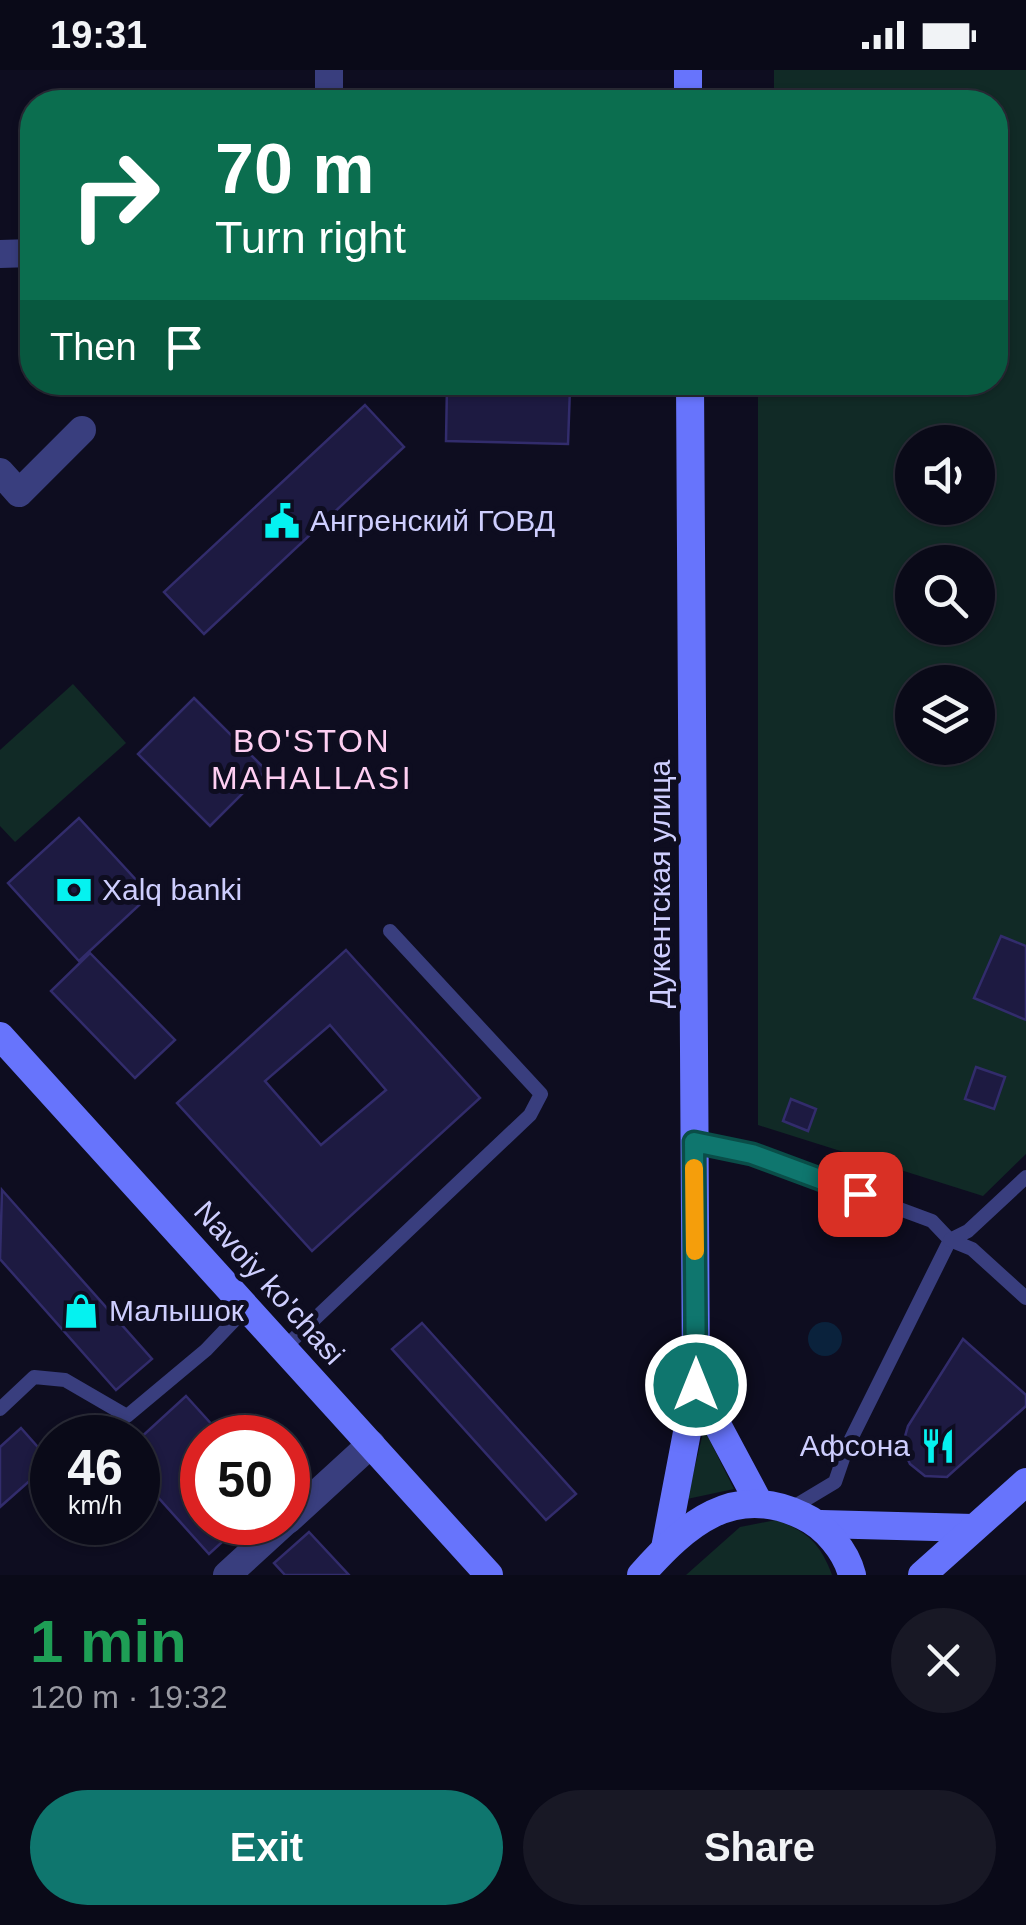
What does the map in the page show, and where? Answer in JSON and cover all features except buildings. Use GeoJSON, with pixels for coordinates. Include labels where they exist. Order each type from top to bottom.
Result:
{"type":"FeatureCollection","features":[{"type":"Feature","properties":{"kind":"main road","name":"Дукентская улица"},"geometry":{"type":"LineString","coordinates":[[665,1548],[696,1385],[690,395]]}},
{"type":"Feature","properties":{"kind":"main road","name":"Navoiy ko'chasi"},"geometry":{"type":"LineString","coordinates":[[0,1036],[489,1575]]}},
{"type":"Feature","properties":{"kind":"main road"},"geometry":{"type":"LineString","coordinates":[[696,1385],[758,1501]]}},
{"type":"Feature","properties":{"kind":"main road"},"geometry":{"type":"LineString","coordinates":[[922,1575],[1026,1482]]}},
{"type":"Feature","properties":{"kind":"main road"},"geometry":{"type":"LineString","coordinates":[[641,1575],[665,1548],[715,1512],[758,1501],[790,1509],[820,1524],[974,1528]]}},
{"type":"Feature","properties":{"kind":"main road"},"geometry":{"type":"LineString","coordinates":[[820,1524],[852,1575]]}},
{"type":"Feature","properties":{"kind":"street"},"geometry":{"type":"LineString","coordinates":[[0,472],[19,493],[82,430]]}},
{"type":"Feature","properties":{"kind":"street"},"geometry":{"type":"LineString","coordinates":[[310,1499],[371,1444]]}},
{"type":"Feature","properties":{"kind":"street"},"geometry":{"type":"LineString","coordinates":[[239,1571],[263,1545]]}},
{"type":"Feature","properties":{"kind":"lane"},"geometry":{"type":"LineString","coordinates":[[284,1348],[530,1114],[540,1094],[390,931]]}},
{"type":"Feature","properties":{"kind":"lane"},"geometry":{"type":"LineString","coordinates":[[694,1142],[752,1154],[932,1221],[950,1240],[972,1249],[1026,1298]]}},
{"type":"Feature","properties":{"kind":"lane"},"geometry":{"type":"LineString","coordinates":[[790,1509],[835,1482],[847,1447],[950,1240],[968,1231],[1026,1177]]}},
{"type":"Feature","properties":{"kind":"lane"},"geometry":{"type":"LineString","coordinates":[[0,1410],[34,1377],[64,1380],[127,1416],[206,1350],[247,1307]]}},
{"type":"Feature","properties":{"kind":"green space"},"geometry":{"type":"Polygon","coordinates":[[[774,70],[1026,70],[1026,1154],[983,1196],[758,1125],[758,395],[1008,395],[1008,90],[774,90],[774,70]]]}},
{"type":"Feature","properties":{"kind":"green space"},"geometry":{"type":"Polygon","coordinates":[[[73,684],[126,743],[15,842],[0,826],[0,750],[73,684]]]}},
{"type":"Feature","properties":{"kind":"green space"},"geometry":{"type":"Polygon","coordinates":[[[704,1429],[734,1489],[687,1499],[704,1429]]]}},
{"type":"Feature","properties":{"kind":"green space"},"geometry":{"type":"Polygon","coordinates":[[[776,1520],[812,1540],[832,1575],[686,1575],[740,1527],[776,1520]]]}},
{"type":"Feature","properties":{"kind":"water"},"geometry":{"type":"Polygon","coordinates":[[[825,1322],[837,1327],[842,1339],[837,1351],[825,1356],[813,1351],[808,1339],[813,1327],[825,1322]]]}},
{"type":"Feature","properties":{"kind":"slow traffic"},"geometry":{"type":"LineString","coordinates":[[694,1168],[695,1251]]}},
{"type":"Feature","properties":{"kind":"place","name":"Ангpенский ГОВД"},"geometry":{"type":"Point","coordinates":[282,521]}},
{"type":"Feature","properties":{"kind":"place","name":"Xalq banki"},"geometry":{"type":"Point","coordinates":[74,890]}},
{"type":"Feature","properties":{"kind":"place","name":"Малышок"},"geometry":{"type":"Point","coordinates":[81,1311]}},
{"type":"Feature","properties":{"kind":"place","name":"Афсона"},"geometry":{"type":"Point","coordinates":[938,1446]}},
{"type":"Feature","properties":{"kind":"district","name":"BO'STON MAHALLASI"},"geometry":{"type":"Point","coordinates":[312,760]}},
{"type":"Feature","properties":{"kind":"route"},"geometry":{"type":"LineString","coordinates":[[696,1385],[694,1142],[752,1154],[860,1194]]}}]}
